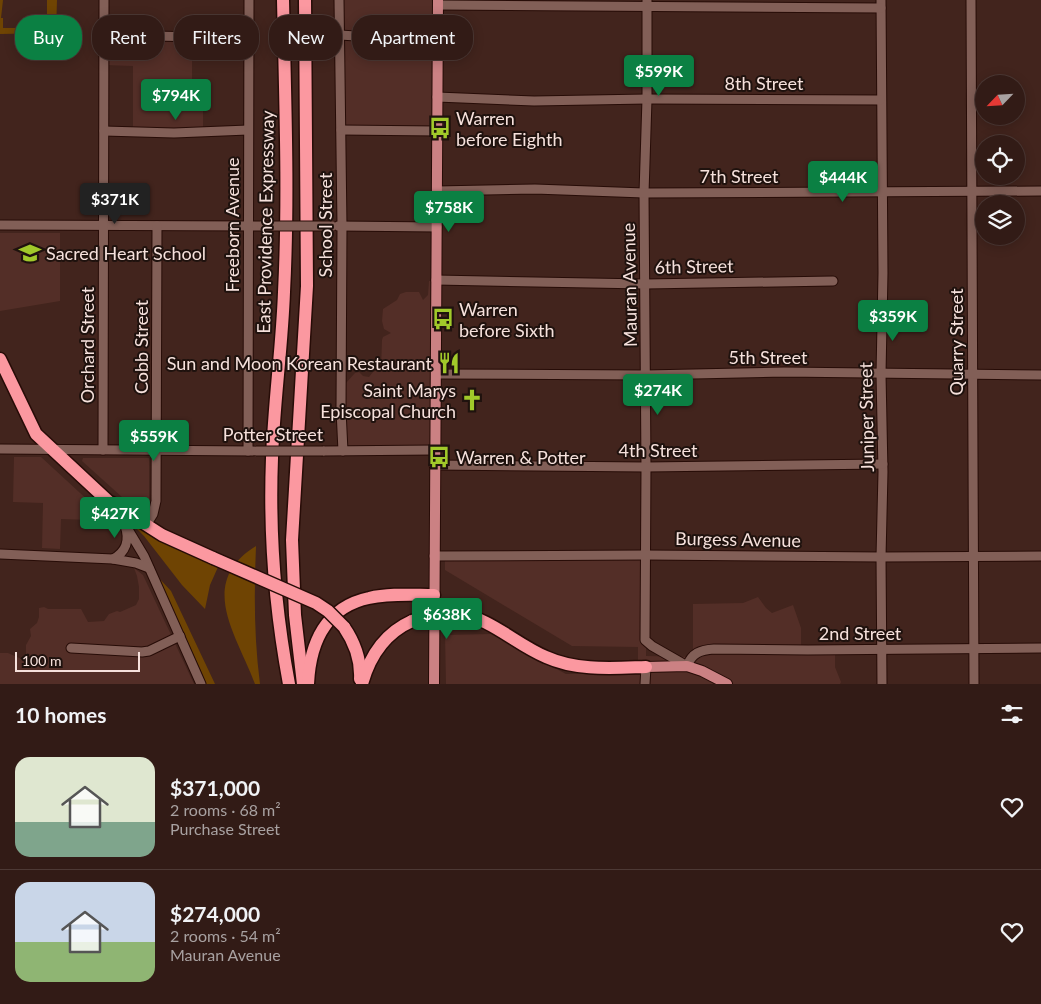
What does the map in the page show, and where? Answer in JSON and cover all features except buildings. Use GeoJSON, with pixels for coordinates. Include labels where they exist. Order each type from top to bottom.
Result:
{"type":"FeatureCollection","features":[{"type":"Feature","properties":{"kind":"highway","name":"East Providence Expressway"},"geometry":{"type":"LineString","coordinates":[[283,0],[286,254],[273,441],[271,507],[275,583],[288,684]]}},
{"type":"Feature","properties":{"kind":"highway"},"geometry":{"type":"LineString","coordinates":[[303,684],[295,616],[292,540],[307,278],[305,0]]}},
{"type":"Feature","properties":{"kind":"highway"},"geometry":{"type":"LineString","coordinates":[[0,359],[33,430],[108,501],[170,539],[316,603],[328,611],[352,640],[357,654],[361,684]]}},
{"type":"Feature","properties":{"kind":"highway"},"geometry":{"type":"LineString","coordinates":[[108,501],[123,521]]}},
{"type":"Feature","properties":{"kind":"highway"},"geometry":{"type":"LineString","coordinates":[[308,684],[316,641],[329,620],[341,610],[362,600],[376,597],[434,595]]}},
{"type":"Feature","properties":{"kind":"highway"},"geometry":{"type":"LineString","coordinates":[[361,684],[370,661],[380,644],[395,630],[412,621],[435,614],[456,614],[474,617],[484,621],[528,648],[561,663],[596,668],[646,668]]}},
{"type":"Feature","properties":{"kind":"main road"},"geometry":{"type":"LineString","coordinates":[[438,2],[438,15]]}},
{"type":"Feature","properties":{"kind":"main road"},"geometry":{"type":"LineString","coordinates":[[434,684],[438,60]]}},
{"type":"Feature","properties":{"kind":"main road"},"geometry":{"type":"LineString","coordinates":[[646,668],[687,666],[702,671],[727,684]]}},
{"type":"Feature","properties":{"kind":"street","name":"Orchard Street"},"geometry":{"type":"LineString","coordinates":[[104,0],[104,15]]}},
{"type":"Feature","properties":{"kind":"street","name":"Freeborn Avenue"},"geometry":{"type":"LineString","coordinates":[[249,0],[249,15]]}},
{"type":"Feature","properties":{"kind":"street","name":"School Street"},"geometry":{"type":"LineString","coordinates":[[339,0],[339,15]]}},
{"type":"Feature","properties":{"kind":"street","name":"Quarry Street"},"geometry":{"type":"LineString","coordinates":[[971,0],[974,684]]}},
{"type":"Feature","properties":{"kind":"street"},"geometry":{"type":"LineString","coordinates":[[438,2],[881,4]]}},
{"type":"Feature","properties":{"kind":"street","name":"Mauran Avenue"},"geometry":{"type":"LineString","coordinates":[[648,3],[644,193],[646,375],[645,640],[687,666]]}},
{"type":"Feature","properties":{"kind":"street","name":"Juniper Street"},"geometry":{"type":"LineString","coordinates":[[881,4],[880,100],[883,272],[881,374],[882,684]]}},
{"type":"Feature","properties":{"kind":"street","name":"Orchard Street"},"geometry":{"type":"LineString","coordinates":[[103,450],[104,60]]}},
{"type":"Feature","properties":{"kind":"street","name":"Freeborn Avenue"},"geometry":{"type":"LineString","coordinates":[[249,60],[248,226],[252,451]]}},
{"type":"Feature","properties":{"kind":"street","name":"School Street"},"geometry":{"type":"LineString","coordinates":[[340,60],[341,410],[343,451]]}},
{"type":"Feature","properties":{"kind":"street","name":"8th Street"},"geometry":{"type":"LineString","coordinates":[[437,97],[534,101],[647,99],[880,100]]}},
{"type":"Feature","properties":{"kind":"street"},"geometry":{"type":"LineString","coordinates":[[104,130],[174,133],[248,130]]}},
{"type":"Feature","properties":{"kind":"street"},"geometry":{"type":"LineString","coordinates":[[341,130],[437,130]]}},
{"type":"Feature","properties":{"kind":"street","name":"7th Street"},"geometry":{"type":"LineString","coordinates":[[437,191],[535,189],[644,193],[1041,191]]}},
{"type":"Feature","properties":{"kind":"street"},"geometry":{"type":"LineString","coordinates":[[0,225],[437,227]]}},
{"type":"Feature","properties":{"kind":"street","name":"Cobb Street"},"geometry":{"type":"LineString","coordinates":[[146,525],[156,506],[157,226]]}},
{"type":"Feature","properties":{"kind":"street","name":"6th Street"},"geometry":{"type":"LineString","coordinates":[[436,280],[645,284],[833,281]]}},
{"type":"Feature","properties":{"kind":"street","name":"5th Street"},"geometry":{"type":"LineString","coordinates":[[436,374],[646,375],[784,372],[1041,375]]}},
{"type":"Feature","properties":{"kind":"street","name":"Potter Street"},"geometry":{"type":"LineString","coordinates":[[0,449],[434,450]]}},
{"type":"Feature","properties":{"kind":"street","name":"4th Street"},"geometry":{"type":"LineString","coordinates":[[434,466],[646,467],[882,464]]}},
{"type":"Feature","properties":{"kind":"street"},"geometry":{"type":"LineString","coordinates":[[113,559],[126,546],[127,533],[123,521]]}},
{"type":"Feature","properties":{"kind":"street"},"geometry":{"type":"LineString","coordinates":[[123,521],[138,543],[201,684]]}},
{"type":"Feature","properties":{"kind":"street"},"geometry":{"type":"LineString","coordinates":[[0,554],[113,559],[136,563],[149,568]]}},
{"type":"Feature","properties":{"kind":"street","name":"Burgess Avenue"},"geometry":{"type":"LineString","coordinates":[[434,556],[1041,556]]}},
{"type":"Feature","properties":{"kind":"street"},"geometry":{"type":"LineString","coordinates":[[71,648],[142,652],[149,651],[180,636]]}},
{"type":"Feature","properties":{"kind":"street","name":"2nd Street"},"geometry":{"type":"LineString","coordinates":[[687,666],[695,654],[704,650],[714,649],[881,650],[1041,648]]}},
{"type":"Feature","properties":{"kind":"street"},"geometry":{"type":"LineString","coordinates":[[645,684],[646,668]]}},
{"type":"Feature","properties":{"kind":"shaded area"},"geometry":{"type":"Polygon","coordinates":[[[0,0],[3,0],[1,18],[3,18],[3,28],[15,28],[15,34],[0,34],[0,0]]]}},
{"type":"Feature","properties":{"kind":"shaded area"},"geometry":{"type":"Polygon","coordinates":[[[47,0],[57,0],[57,15],[47,15],[47,0]]]}},
{"type":"Feature","properties":{"kind":"shaded area"},"geometry":{"type":"Polygon","coordinates":[[[339,0],[486,0],[486,3],[439,5],[439,15],[352,15],[352,60],[438,60],[436,127],[345,131],[342,15],[340,15],[339,0]]]}},
{"type":"Feature","properties":{"kind":"shaded area"},"geometry":{"type":"Polygon","coordinates":[[[164,36],[174,36],[174,60],[192,60],[192,84],[203,85],[203,132],[133,131],[133,66],[105,65],[105,60],[164,60],[164,36]]]}},
{"type":"Feature","properties":{"kind":"shaded area","name":"Sacred Heart School"},"geometry":{"type":"Polygon","coordinates":[[[0,233],[60,233],[60,301],[0,311],[0,233]]]}},
{"type":"Feature","properties":{"kind":"shaded area"},"geometry":{"type":"Polygon","coordinates":[[[429,281],[433,281],[435,447],[344,450],[342,378],[346,383],[355,373],[359,372],[363,376],[369,377],[373,372],[381,369],[382,340],[383,337],[391,333],[384,329],[382,321],[383,309],[397,300],[400,294],[406,292],[419,292],[423,300],[428,295],[429,281]]]}},
{"type":"Feature","properties":{"kind":"shaded area"},"geometry":{"type":"Polygon","coordinates":[[[14,457],[41,457],[92,504],[91,520],[61,519],[60,549],[42,548],[43,503],[13,502],[14,457]]]}},
{"type":"Feature","properties":{"kind":"shaded area"},"geometry":{"type":"Polygon","coordinates":[[[83,458],[149,458],[149,500],[142,515],[82,461],[83,458]]]}},
{"type":"Feature","properties":{"kind":"shaded area"},"geometry":{"type":"Polygon","coordinates":[[[134,524],[218,567],[210,585],[205,609],[182,585],[134,524]]]}},
{"type":"Feature","properties":{"kind":"shaded area"},"geometry":{"type":"Polygon","coordinates":[[[256,546],[255,615],[260,684],[255,684],[232,629],[226,610],[225,593],[228,576],[238,561],[256,546]]]}},
{"type":"Feature","properties":{"kind":"shaded area"},"geometry":{"type":"Polygon","coordinates":[[[647,554],[646,656],[693,657],[693,604],[743,603],[758,597],[772,613],[793,605],[801,628],[801,647],[835,649],[835,667],[841,682],[840,684],[446,684],[445,635],[491,634],[566,674],[638,673],[638,647],[572,646],[445,570],[445,555],[647,554]]]}},
{"type":"Feature","properties":{"kind":"shaded area"},"geometry":{"type":"Polygon","coordinates":[[[134,568],[143,575],[194,684],[0,684],[0,653],[8,653],[26,661],[26,645],[31,636],[30,629],[37,623],[39,608],[81,609],[88,622],[104,621],[109,614],[117,611],[120,612],[136,605],[139,599],[139,587],[134,568]]]}},
{"type":"Feature","properties":{"kind":"shaded area"},"geometry":{"type":"Polygon","coordinates":[[[157,576],[171,591],[215,684],[206,684],[157,576]]]}},
{"type":"Feature","properties":{"kind":"place","name":"Warren before Eighth"},"geometry":{"type":"Point","coordinates":[440,128]}},
{"type":"Feature","properties":{"kind":"place","name":"Sacred Heart School"},"geometry":{"type":"Point","coordinates":[30,253]}},
{"type":"Feature","properties":{"kind":"place","name":"Warren before Sixth"},"geometry":{"type":"Point","coordinates":[443,319]}},
{"type":"Feature","properties":{"kind":"place","name":"Sun and Moon Korean Restaurant"},"geometry":{"type":"Point","coordinates":[449,363]}},
{"type":"Feature","properties":{"kind":"place","name":"Saint Marys Episcopal Church"},"geometry":{"type":"Point","coordinates":[472,400]}},
{"type":"Feature","properties":{"kind":"place","name":"Warren & Potter"},"geometry":{"type":"Point","coordinates":[439,457]}}]}
